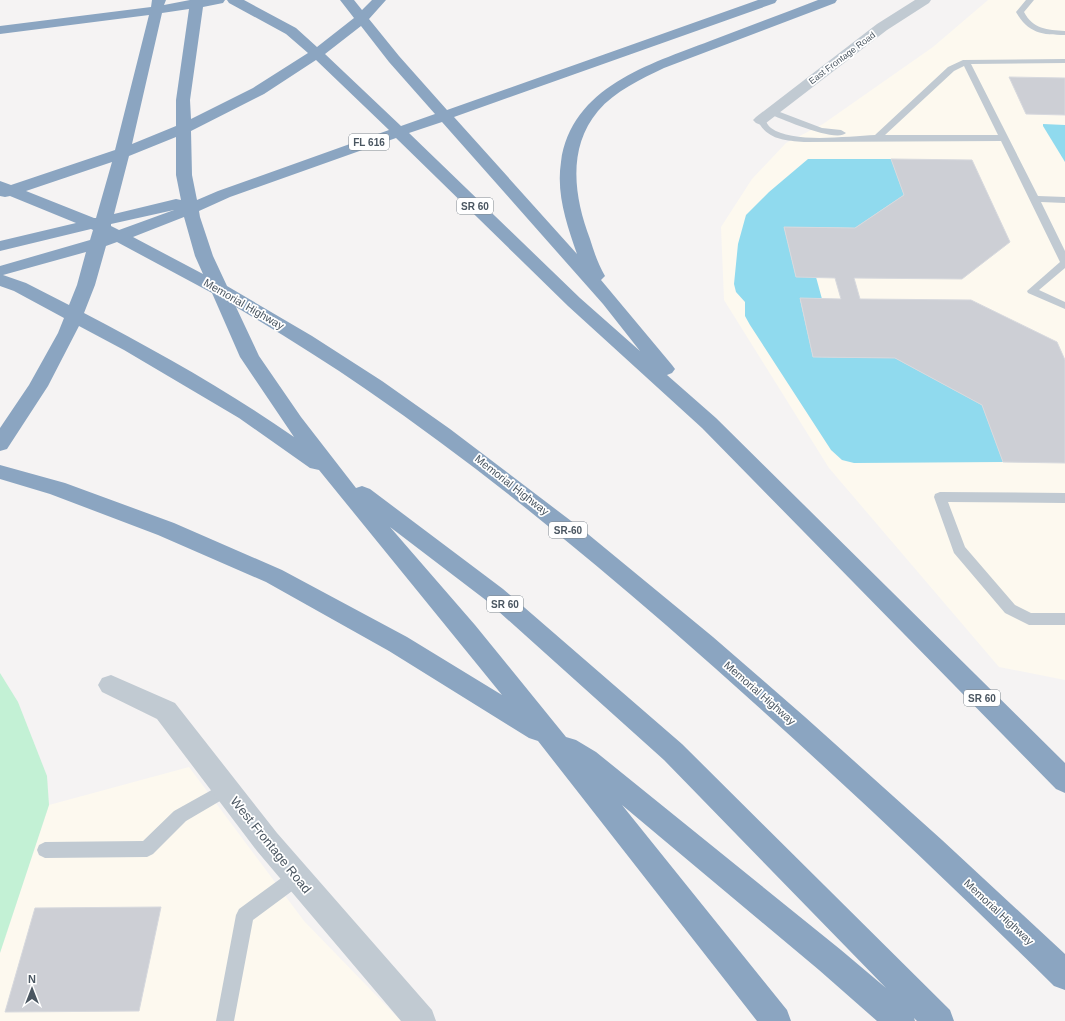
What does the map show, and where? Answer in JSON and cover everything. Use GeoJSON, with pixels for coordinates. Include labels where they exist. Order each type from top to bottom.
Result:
{"type":"FeatureCollection","features":[{"type":"Feature","properties":{"kind":"highway"},"geometry":{"type":"LineString","coordinates":[[197,0],[183,100],[184,175],[192,217],[204,256],[250,357],[294,422],[340,483],[466,632],[656,868],[736,972],[776,1021]]}},
{"type":"Feature","properties":{"kind":"highway"},"geometry":{"type":"LineString","coordinates":[[0,30],[54,25],[155,6],[218,0]]}},
{"type":"Feature","properties":{"kind":"highway","name":"SR 60"},"geometry":{"type":"LineString","coordinates":[[234,0],[291,31],[330,65],[574,302],[709,422],[1065,781]]}},
{"type":"Feature","properties":{"kind":"highway"},"geometry":{"type":"LineString","coordinates":[[347,0],[394,59],[609,300],[709,422]]}},
{"type":"Feature","properties":{"kind":"highway"},"geometry":{"type":"LineString","coordinates":[[0,194],[58,176],[142,145],[221,110],[306,63],[355,24],[379,0]]}},
{"type":"Feature","properties":{"kind":"highway","name":"FL 616"},"geometry":{"type":"LineString","coordinates":[[0,246],[145,210],[224,194],[770,0]]}},
{"type":"Feature","properties":{"kind":"highway"},"geometry":{"type":"LineString","coordinates":[[609,300],[592,269],[576,229],[569,200],[567,178],[571,146],[585,118],[596,105],[610,93],[652,67],[830,0]]}},
{"type":"Feature","properties":{"kind":"highway"},"geometry":{"type":"LineString","coordinates":[[0,444],[38,386],[67,333],[86,285],[117,174],[155,6]]}},
{"type":"Feature","properties":{"kind":"highway","name":"Memorial Highway"},"geometry":{"type":"LineString","coordinates":[[0,186],[101,228],[206,281],[341,362],[404,404],[464,448],[530,498],[646,594],[778,708],[899,816],[1065,975]]}},
{"type":"Feature","properties":{"kind":"highway"},"geometry":{"type":"LineString","coordinates":[[0,271],[68,252],[152,224],[182,213],[224,194]]}},
{"type":"Feature","properties":{"kind":"highway","name":"SR 60"},"geometry":{"type":"LineString","coordinates":[[0,280],[20,287],[131,346],[246,413],[366,496],[495,595],[673,752],[939,1021]]}},
{"type":"Feature","properties":{"kind":"highway"},"geometry":{"type":"LineString","coordinates":[[0,472],[57,488],[166,529],[274,576],[405,649],[587,760],[830,960],[900,1021]]}},
{"type":"Feature","properties":{"kind":"street","name":"East Frontage Road"},"geometry":{"type":"LineString","coordinates":[[766,116],[882,28],[924,0]]}},
{"type":"Feature","properties":{"kind":"street","name":"West Frontage Road"},"geometry":{"type":"LineString","coordinates":[[111,685],[166,711],[267,842],[297,877],[409,1017]]}},
{"type":"Feature","properties":{"kind":"lane"},"geometry":{"type":"LineString","coordinates":[[1030,0],[1020,12],[1024,22],[1038,30],[1065,33]]}},
{"type":"Feature","properties":{"kind":"lane"},"geometry":{"type":"LineString","coordinates":[[877,138],[951,69],[966,62],[1065,61]]}},
{"type":"Feature","properties":{"kind":"lane"},"geometry":{"type":"LineString","coordinates":[[966,62],[1065,262],[1032,291],[1065,306]]}},
{"type":"Feature","properties":{"kind":"lane"},"geometry":{"type":"LineString","coordinates":[[877,138],[820,130],[766,116],[768,130],[784,137],[802,140],[877,138],[1004,138]]}},
{"type":"Feature","properties":{"kind":"lane"},"geometry":{"type":"LineString","coordinates":[[1035,200],[1065,200]]}},
{"type":"Feature","properties":{"kind":"lane"},"geometry":{"type":"LineString","coordinates":[[1065,498],[940,497],[959,549],[1010,609],[1029,619],[1065,620]]}},
{"type":"Feature","properties":{"kind":"lane"},"geometry":{"type":"LineString","coordinates":[[45,850],[147,849],[180,816],[226,789]]}},
{"type":"Feature","properties":{"kind":"lane"},"geometry":{"type":"LineString","coordinates":[[225,1021],[245,915],[297,877]]}},
{"type":"Feature","properties":{"kind":"shaded area"},"geometry":{"type":"Polygon","coordinates":[[[988,0],[1065,0],[1065,680],[999,667],[829,468],[724,300],[721,227],[752,179],[786,143],[823,124],[933,47],[988,0]]]}},
{"type":"Feature","properties":{"kind":"shaded area"},"geometry":{"type":"Polygon","coordinates":[[[189,767],[304,921],[401,1021],[0,1021],[0,953],[49,805],[189,767]]]}},
{"type":"Feature","properties":{"kind":"green space"},"geometry":{"type":"Polygon","coordinates":[[[0,673],[18,702],[47,776],[49,805],[0,953],[0,673]]]}},
{"type":"Feature","properties":{"kind":"water"},"geometry":{"type":"Polygon","coordinates":[[[1043,124],[1065,125],[1065,162],[1043,126],[1043,124]]]}},
{"type":"Feature","properties":{"kind":"water"},"geometry":{"type":"Polygon","coordinates":[[[808,159],[891,159],[904,195],[855,228],[784,227],[796,277],[816,277],[822,299],[800,299],[813,357],[895,358],[982,405],[1003,462],[854,463],[842,460],[831,450],[750,325],[745,316],[745,302],[736,292],[734,284],[738,244],[746,215],[769,192],[808,159]]]}},
{"type":"Feature","properties":{"kind":"building"},"geometry":{"type":"Polygon","coordinates":[[[1009,77],[1065,78],[1065,115],[1026,114],[1009,77]]]}},
{"type":"Feature","properties":{"kind":"building"},"geometry":{"type":"Polygon","coordinates":[[[891,159],[972,160],[1010,242],[962,279],[854,278],[860,299],[971,300],[1057,342],[1065,360],[1065,463],[1003,462],[982,405],[895,358],[813,357],[800,298],[841,299],[835,278],[796,277],[784,227],[855,228],[904,195],[891,159]]]}},
{"type":"Feature","properties":{"kind":"building"},"geometry":{"type":"Polygon","coordinates":[[[161,907],[139,1011],[5,1012],[35,908],[161,907]]]}}]}
